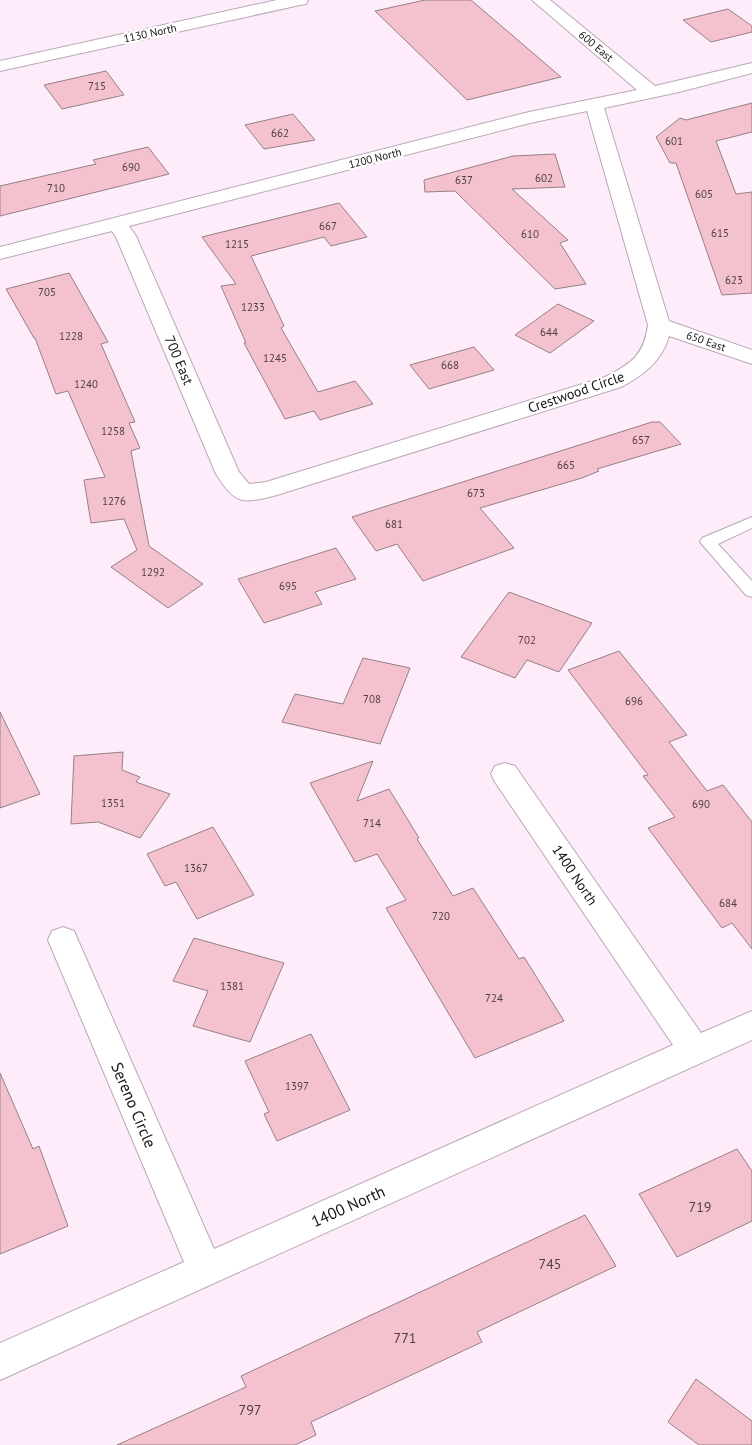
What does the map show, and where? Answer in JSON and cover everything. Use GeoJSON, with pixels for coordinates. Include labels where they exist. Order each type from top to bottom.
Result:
{"type":"FeatureCollection","features":[{"type":"Feature","properties":{"kind":"street","name":"1130 North"},"geometry":{"type":"LineString","coordinates":[[0,66],[300,0]]}},
{"type":"Feature","properties":{"kind":"street","name":"600 East"},"geometry":{"type":"LineString","coordinates":[[540,0],[652,93]]}},
{"type":"Feature","properties":{"kind":"street","name":"1200 North"},"geometry":{"type":"LineString","coordinates":[[0,253],[529,118],[652,93],[752,68]]}},
{"type":"Feature","properties":{"kind":"street","name":"Crestwood Circle"},"geometry":{"type":"LineString","coordinates":[[244,493],[279,486],[613,382],[632,372],[645,361],[654,350],[658,338],[659,325],[594,104]]}},
{"type":"Feature","properties":{"kind":"street","name":"700 East"},"geometry":{"type":"LineString","coordinates":[[117,224],[126,236],[228,474],[244,493]]}},
{"type":"Feature","properties":{"kind":"street","name":"650 East"},"geometry":{"type":"LineString","coordinates":[[659,325],[752,357]]}},
{"type":"Feature","properties":{"kind":"street","name":"1400 North"},"geometry":{"type":"LineString","coordinates":[[505,774],[695,1051]]}},
{"type":"Feature","properties":{"kind":"street","name":"Sereno Circle"},"geometry":{"type":"LineString","coordinates":[[64,940],[205,1270]]}},
{"type":"Feature","properties":{"kind":"street","name":"1400 North"},"geometry":{"type":"LineString","coordinates":[[0,1362],[752,1025]]}},
{"type":"Feature","properties":{"kind":"lane"},"geometry":{"type":"LineString","coordinates":[[752,522],[708,542],[752,590]]}},
{"type":"Feature","properties":{"kind":"building"},"geometry":{"type":"Polygon","coordinates":[[[425,0],[471,0],[561,77],[467,100],[375,11],[425,0]]]}},
{"type":"Feature","properties":{"kind":"building"},"geometry":{"type":"Polygon","coordinates":[[[728,9],[752,26],[752,32],[711,42],[683,20],[728,9]]]}},
{"type":"Feature","properties":{"kind":"building"},"geometry":{"type":"Polygon","coordinates":[[[106,71],[124,95],[62,109],[44,85],[106,71]]]}},
{"type":"Feature","properties":{"kind":"building"},"geometry":{"type":"Polygon","coordinates":[[[752,103],[752,132],[716,141],[736,194],[752,192],[752,293],[722,295],[676,163],[670,163],[656,137],[680,118],[686,120],[752,103]]]}},
{"type":"Feature","properties":{"kind":"building"},"geometry":{"type":"Polygon","coordinates":[[[293,114],[315,140],[264,149],[245,125],[293,114]]]}},
{"type":"Feature","properties":{"kind":"building"},"geometry":{"type":"Polygon","coordinates":[[[148,147],[169,174],[0,216],[0,186],[96,164],[93,160],[148,147]]]}},
{"type":"Feature","properties":{"kind":"building"},"geometry":{"type":"Polygon","coordinates":[[[555,154],[565,187],[512,189],[568,240],[560,243],[586,284],[555,289],[455,191],[425,192],[424,180],[513,156],[555,154]]]}},
{"type":"Feature","properties":{"kind":"building"},"geometry":{"type":"Polygon","coordinates":[[[339,203],[367,237],[331,246],[324,237],[251,256],[284,326],[281,328],[318,392],[355,381],[373,404],[320,420],[314,411],[285,419],[244,343],[246,343],[221,286],[236,284],[202,237],[339,203]]]}},
{"type":"Feature","properties":{"kind":"building"},"geometry":{"type":"Polygon","coordinates":[[[69,273],[108,342],[101,344],[135,422],[129,423],[140,448],[131,451],[149,546],[203,584],[168,608],[111,567],[137,550],[124,519],[91,523],[84,480],[105,477],[68,391],[56,394],[35,338],[6,289],[69,273]]]}},
{"type":"Feature","properties":{"kind":"building"},"geometry":{"type":"Polygon","coordinates":[[[558,304],[594,321],[550,353],[515,335],[558,304]]]}},
{"type":"Feature","properties":{"kind":"building"},"geometry":{"type":"Polygon","coordinates":[[[474,347],[494,370],[429,389],[410,365],[474,347]]]}},
{"type":"Feature","properties":{"kind":"building"},"geometry":{"type":"Polygon","coordinates":[[[652,422],[660,422],[681,444],[597,469],[599,471],[582,478],[480,508],[514,548],[423,581],[397,544],[376,551],[352,517],[652,422]]]}},
{"type":"Feature","properties":{"kind":"building"},"geometry":{"type":"Polygon","coordinates":[[[336,548],[356,579],[315,592],[322,604],[264,623],[238,579],[336,548]]]}},
{"type":"Feature","properties":{"kind":"building"},"geometry":{"type":"Polygon","coordinates":[[[509,592],[592,623],[559,672],[527,660],[515,678],[461,657],[509,592]]]}},
{"type":"Feature","properties":{"kind":"building"},"geometry":{"type":"Polygon","coordinates":[[[619,651],[687,735],[669,742],[707,791],[723,785],[752,822],[752,949],[732,923],[722,928],[648,828],[675,817],[643,776],[648,775],[568,670],[619,651]]]}},
{"type":"Feature","properties":{"kind":"building"},"geometry":{"type":"Polygon","coordinates":[[[363,658],[410,668],[380,744],[282,722],[295,694],[343,704],[363,658]]]}},
{"type":"Feature","properties":{"kind":"building"},"geometry":{"type":"Polygon","coordinates":[[[0,712],[40,794],[0,808],[0,712]]]}},
{"type":"Feature","properties":{"kind":"building"},"geometry":{"type":"Polygon","coordinates":[[[123,752],[122,770],[140,777],[136,782],[170,794],[140,838],[98,822],[71,824],[74,756],[123,752]]]}},
{"type":"Feature","properties":{"kind":"building"},"geometry":{"type":"Polygon","coordinates":[[[373,761],[357,801],[389,789],[419,838],[417,839],[453,896],[473,888],[519,959],[524,957],[564,1021],[475,1058],[386,908],[406,900],[377,854],[355,862],[310,783],[373,761]]]}},
{"type":"Feature","properties":{"kind":"building"},"geometry":{"type":"Polygon","coordinates":[[[213,827],[254,895],[197,919],[176,882],[165,886],[147,854],[213,827]]]}},
{"type":"Feature","properties":{"kind":"building"},"geometry":{"type":"Polygon","coordinates":[[[194,938],[284,963],[250,1042],[193,1026],[208,991],[173,981],[194,938]]]}},
{"type":"Feature","properties":{"kind":"building"},"geometry":{"type":"Polygon","coordinates":[[[311,1034],[350,1110],[277,1141],[264,1114],[269,1112],[245,1061],[311,1034]]]}},
{"type":"Feature","properties":{"kind":"building"},"geometry":{"type":"Polygon","coordinates":[[[0,1073],[33,1149],[39,1146],[68,1226],[0,1254],[0,1073]]]}},
{"type":"Feature","properties":{"kind":"building"},"geometry":{"type":"Polygon","coordinates":[[[737,1149],[752,1171],[752,1221],[677,1257],[639,1194],[737,1149]]]}},
{"type":"Feature","properties":{"kind":"building"},"geometry":{"type":"Polygon","coordinates":[[[585,1215],[616,1266],[477,1332],[482,1342],[311,1422],[316,1435],[295,1445],[117,1445],[246,1387],[241,1376],[585,1215]]]}},
{"type":"Feature","properties":{"kind":"building"},"geometry":{"type":"Polygon","coordinates":[[[696,1379],[752,1421],[752,1445],[699,1445],[668,1422],[696,1379]]]}}]}
